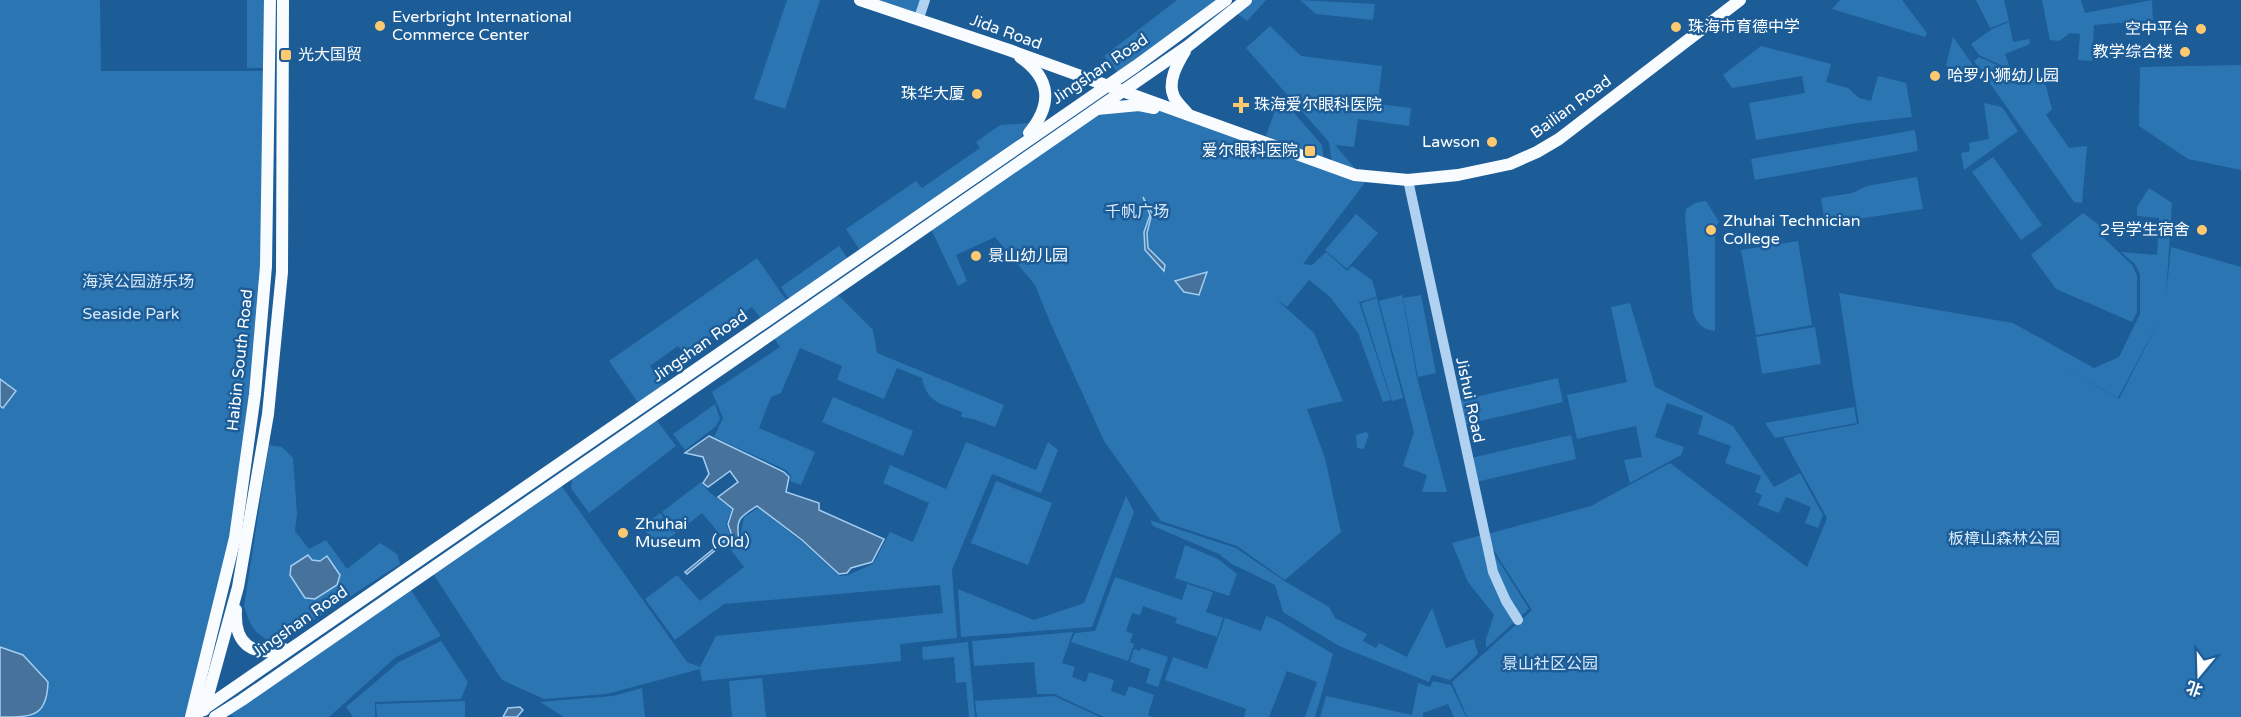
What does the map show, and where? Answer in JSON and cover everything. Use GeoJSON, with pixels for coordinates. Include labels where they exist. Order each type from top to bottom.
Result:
{"type":"FeatureCollection","features":[{"type":"Feature","properties":{"kind":"main road","name":"Haibin South Road"},"geometry":{"type":"LineString","coordinates":[[191,717],[235,538],[255,394],[266,266],[270,0]]}},
{"type":"Feature","properties":{"kind":"main road","name":"Haibin South Road"},"geometry":{"type":"LineString","coordinates":[[203,712],[238,587],[268,414],[282,272],[283,0]]}},
{"type":"Feature","properties":{"kind":"main road","name":"Jida Road"},"geometry":{"type":"LineString","coordinates":[[860,0],[919,18],[1123,90]]}},
{"type":"Feature","properties":{"kind":"main road","name":"Jingshan Road"},"geometry":{"type":"LineString","coordinates":[[191,717],[203,712],[294,646],[1107,85],[1226,0]]}},
{"type":"Feature","properties":{"kind":"main road","name":"Jingshan Road"},"geometry":{"type":"LineString","coordinates":[[215,717],[1188,46],[1246,0]]}},
{"type":"Feature","properties":{"kind":"main road","name":"Bailian Road"},"geometry":{"type":"LineString","coordinates":[[1123,90],[1355,175],[1408,180],[1458,175],[1510,164],[1537,153],[1559,139],[1740,0]]}},
{"type":"Feature","properties":{"kind":"main road"},"geometry":{"type":"LineString","coordinates":[[1188,46],[1175,67],[1172,83],[1174,97],[1188,114]]}},
{"type":"Feature","properties":{"kind":"main road"},"geometry":{"type":"LineString","coordinates":[[1009,50],[1032,67],[1045,88],[1041,115],[1018,146]]}},
{"type":"Feature","properties":{"kind":"main road"},"geometry":{"type":"LineString","coordinates":[[1095,109],[1139,105],[1188,114]]}},
{"type":"Feature","properties":{"kind":"main road"},"geometry":{"type":"LineString","coordinates":[[238,587],[235,624],[240,637],[255,651],[269,653],[294,646]]}},
{"type":"Feature","properties":{"kind":"street"},"geometry":{"type":"LineString","coordinates":[[919,18],[925,0]]}},
{"type":"Feature","properties":{"kind":"street","name":"Jishui Road"},"geometry":{"type":"LineString","coordinates":[[1408,180],[1493,572],[1506,601],[1518,620]]}},
{"type":"Feature","properties":{"kind":"green space","name":"Seaside Park"},"geometry":{"type":"Polygon","coordinates":[[[0,0],[100,0],[101,71],[269,71],[266,266],[234,538],[190,717],[0,717],[0,0]]]}},
{"type":"Feature","properties":{"kind":"green space"},"geometry":{"type":"Polygon","coordinates":[[[247,0],[266,0],[266,68],[247,68],[247,0]]]}},
{"type":"Feature","properties":{"kind":"green space"},"geometry":{"type":"Polygon","coordinates":[[[787,0],[820,0],[785,109],[754,99],[787,0]]]}},
{"type":"Feature","properties":{"kind":"green space"},"geometry":{"type":"Polygon","coordinates":[[[872,0],[921,0],[916,15],[872,0]]]}},
{"type":"Feature","properties":{"kind":"green space"},"geometry":{"type":"Polygon","coordinates":[[[1177,0],[1223,0],[1120,75],[1104,56],[1177,0]]]}},
{"type":"Feature","properties":{"kind":"green space"},"geometry":{"type":"Polygon","coordinates":[[[1248,0],[1266,0],[1247,21],[1234,11],[1248,0]]]}},
{"type":"Feature","properties":{"kind":"green space"},"geometry":{"type":"Polygon","coordinates":[[[1300,0],[1375,4],[1373,20],[1316,14],[1300,0]]]}},
{"type":"Feature","properties":{"kind":"green space"},"geometry":{"type":"Polygon","coordinates":[[[1840,0],[1902,0],[1927,33],[1925,37],[1832,9],[1840,0]]]}},
{"type":"Feature","properties":{"kind":"green space"},"geometry":{"type":"Polygon","coordinates":[[[1976,0],[2004,0],[2009,21],[1990,28],[1976,0]]]}},
{"type":"Feature","properties":{"kind":"green space"},"geometry":{"type":"Polygon","coordinates":[[[2042,0],[2081,0],[2085,13],[2152,0],[2153,20],[2094,25],[2092,61],[2078,60],[2080,34],[2070,33],[2059,41],[2050,40],[2042,0]]]}},
{"type":"Feature","properties":{"kind":"green space"},"geometry":{"type":"Polygon","coordinates":[[[2009,22],[2013,42],[2029,39],[2030,44],[2005,54],[2011,70],[1979,55],[1971,44],[1992,29],[2009,22]]]}},
{"type":"Feature","properties":{"kind":"green space"},"geometry":{"type":"Polygon","coordinates":[[[1270,26],[1301,56],[1382,66],[1378,104],[1411,108],[1409,126],[1358,119],[1354,147],[1335,145],[1358,172],[1332,164],[1329,142],[1246,48],[1270,26]]]}},
{"type":"Feature","properties":{"kind":"green space"},"geometry":{"type":"Polygon","coordinates":[[[1953,37],[1980,75],[1946,66],[1953,37]]]}},
{"type":"Feature","properties":{"kind":"green space"},"geometry":{"type":"Polygon","coordinates":[[[1761,46],[1831,64],[1826,82],[1848,88],[1859,98],[1871,101],[1878,76],[1906,83],[1912,117],[1857,123],[1756,140],[1749,103],[1805,93],[1802,76],[1732,88],[1723,75],[1761,46]]]}},
{"type":"Feature","properties":{"kind":"green space"},"geometry":{"type":"Polygon","coordinates":[[[1979,57],[2011,71],[2010,83],[2026,85],[2026,77],[2044,79],[2052,109],[2046,115],[2069,148],[2087,146],[2082,203],[2074,202],[1974,61],[1979,57]]]}},
{"type":"Feature","properties":{"kind":"green space"},"geometry":{"type":"Polygon","coordinates":[[[2241,65],[2241,170],[2188,159],[2139,126],[2140,67],[2241,65]]]}},
{"type":"Feature","properties":{"kind":"green space"},"geometry":{"type":"Polygon","coordinates":[[[1280,97],[1322,145],[1324,161],[1265,138],[1280,97]]]}},
{"type":"Feature","properties":{"kind":"green space"},"geometry":{"type":"Polygon","coordinates":[[[1984,103],[2002,107],[2018,131],[1964,170],[1961,153],[1970,151],[1969,143],[1989,139],[1984,103]]]}},
{"type":"Feature","properties":{"kind":"green space","name":"千帆广场"},"geometry":{"type":"Polygon","coordinates":[[[1140,106],[1188,114],[1370,176],[1303,264],[1312,265],[1326,252],[1347,271],[1352,266],[1372,280],[1377,297],[1359,302],[1391,400],[1383,402],[1358,333],[1330,297],[1309,280],[1287,307],[1276,299],[1314,333],[1343,401],[1307,409],[1325,458],[1341,532],[1285,580],[1237,546],[1161,521],[1104,441],[1035,285],[995,237],[956,255],[967,281],[958,286],[930,227],[1093,112],[1140,106]]]}},
{"type":"Feature","properties":{"kind":"green space"},"geometry":{"type":"Polygon","coordinates":[[[1030,123],[1016,145],[861,252],[846,229],[916,181],[922,188],[980,148],[976,142],[1000,125],[1030,123]]]}},
{"type":"Feature","properties":{"kind":"green space"},"geometry":{"type":"Polygon","coordinates":[[[1915,130],[1918,151],[1755,180],[1751,159],[1915,130]]]}},
{"type":"Feature","properties":{"kind":"green space"},"geometry":{"type":"Polygon","coordinates":[[[1993,157],[2042,225],[2021,240],[1972,172],[1993,157]]]}},
{"type":"Feature","properties":{"kind":"green space"},"geometry":{"type":"Polygon","coordinates":[[[1917,177],[1923,209],[1825,224],[1821,198],[1852,193],[1867,186],[1917,177]]]}},
{"type":"Feature","properties":{"kind":"green space","name":"板樟山森林公园"},"geometry":{"type":"Polygon","coordinates":[[[2149,188],[2172,203],[2166,296],[2171,247],[2241,267],[2241,717],[1467,717],[1452,682],[1532,610],[1484,535],[1591,506],[1670,463],[1807,567],[1827,518],[1783,438],[1859,424],[1839,293],[2013,323],[2094,368],[2119,357],[2140,314],[2140,274],[2135,264],[2121,252],[2157,255],[2159,218],[2137,216],[2137,207],[2149,188]],[[2164,311],[2118,398],[2050,360],[2119,399],[2164,311]]]}},
{"type":"Feature","properties":{"kind":"green space"},"geometry":{"type":"Polygon","coordinates":[[[1706,201],[1719,222],[1715,228],[1715,331],[1701,325],[1693,312],[1685,216],[1686,209],[1695,203],[1706,201]]]}},
{"type":"Feature","properties":{"kind":"green space"},"geometry":{"type":"Polygon","coordinates":[[[2083,213],[2098,224],[2104,238],[2133,266],[2137,276],[2137,312],[2132,322],[2056,289],[2031,255],[2083,213]]]}},
{"type":"Feature","properties":{"kind":"green space"},"geometry":{"type":"Polygon","coordinates":[[[1356,214],[1378,233],[1347,269],[1325,250],[1356,214]]]}},
{"type":"Feature","properties":{"kind":"green space"},"geometry":{"type":"Polygon","coordinates":[[[1798,241],[1812,325],[1756,335],[1741,250],[1798,241]]]}},
{"type":"Feature","properties":{"kind":"green space"},"geometry":{"type":"Polygon","coordinates":[[[839,246],[848,259],[790,300],[781,287],[839,246]]]}},
{"type":"Feature","properties":{"kind":"green space"},"geometry":{"type":"Polygon","coordinates":[[[757,258],[787,301],[762,320],[752,307],[685,355],[678,346],[650,366],[666,387],[639,404],[609,361],[757,258]]]}},
{"type":"Feature","properties":{"kind":"green space"},"geometry":{"type":"Polygon","coordinates":[[[835,292],[873,330],[877,353],[1004,405],[995,427],[961,417],[962,412],[936,401],[927,393],[922,378],[897,368],[884,399],[837,380],[842,366],[800,348],[781,393],[771,397],[759,428],[815,452],[801,485],[790,481],[791,476],[786,470],[714,437],[723,418],[712,392],[780,347],[772,335],[835,292]]]}},
{"type":"Feature","properties":{"kind":"green space"},"geometry":{"type":"Polygon","coordinates":[[[1402,295],[1417,378],[1447,492],[1422,492],[1427,475],[1403,466],[1414,432],[1379,301],[1402,295]]]}},
{"type":"Feature","properties":{"kind":"green space"},"geometry":{"type":"Polygon","coordinates":[[[1421,295],[1436,373],[1418,377],[1403,298],[1421,295]]]}},
{"type":"Feature","properties":{"kind":"green space"},"geometry":{"type":"Polygon","coordinates":[[[1377,298],[1403,398],[1392,401],[1361,303],[1377,298]]]}},
{"type":"Feature","properties":{"kind":"green space"},"geometry":{"type":"Polygon","coordinates":[[[1630,303],[1655,387],[1733,426],[1774,487],[1800,473],[1823,515],[1818,528],[1805,523],[1811,507],[1786,497],[1779,513],[1758,505],[1762,495],[1755,492],[1761,476],[1725,463],[1731,446],[1698,434],[1703,416],[1667,403],[1655,437],[1684,447],[1681,455],[1630,483],[1624,460],[1642,457],[1636,426],[1577,439],[1567,395],[1627,382],[1611,307],[1630,303]]]}},
{"type":"Feature","properties":{"kind":"green space"},"geometry":{"type":"Polygon","coordinates":[[[1815,327],[1821,364],[1762,374],[1756,337],[1815,327]]]}},
{"type":"Feature","properties":{"kind":"green space"},"geometry":{"type":"Polygon","coordinates":[[[1558,378],[1563,402],[1463,425],[1458,401],[1558,378]]]}},
{"type":"Feature","properties":{"kind":"green space"},"geometry":{"type":"Polygon","coordinates":[[[833,397],[913,431],[903,456],[822,422],[833,397]]]}},
{"type":"Feature","properties":{"kind":"green space"},"geometry":{"type":"Polygon","coordinates":[[[715,404],[720,419],[715,427],[685,450],[673,434],[715,404]]]}},
{"type":"Feature","properties":{"kind":"green space"},"geometry":{"type":"Polygon","coordinates":[[[1854,407],[1857,423],[1775,438],[1765,423],[1854,407]]]}},
{"type":"Feature","properties":{"kind":"green space"},"geometry":{"type":"Polygon","coordinates":[[[655,418],[676,446],[589,513],[571,488],[573,473],[655,418]]]}},
{"type":"Feature","properties":{"kind":"green space"},"geometry":{"type":"Polygon","coordinates":[[[1366,432],[1369,434],[1364,449],[1357,448],[1356,435],[1366,432]]]}},
{"type":"Feature","properties":{"kind":"green space"},"geometry":{"type":"Polygon","coordinates":[[[1571,435],[1576,459],[1476,482],[1471,458],[1571,435]]]}},
{"type":"Feature","properties":{"kind":"green space"},"geometry":{"type":"Polygon","coordinates":[[[966,442],[1036,470],[1048,442],[1058,450],[1041,493],[992,474],[952,570],[957,638],[900,644],[901,661],[702,681],[700,669],[607,694],[544,699],[502,680],[430,569],[558,481],[687,662],[700,667],[716,636],[943,613],[940,585],[724,604],[675,640],[645,599],[677,575],[700,601],[744,567],[727,545],[740,540],[744,517],[758,508],[801,541],[840,576],[873,564],[890,532],[913,542],[929,503],[883,483],[890,465],[946,489],[966,442]]]}},
{"type":"Feature","properties":{"kind":"green space"},"geometry":{"type":"Polygon","coordinates":[[[269,445],[282,447],[293,458],[297,514],[295,531],[309,549],[326,540],[347,569],[380,543],[397,554],[400,564],[277,644],[264,638],[255,630],[244,606],[269,445]]]}},
{"type":"Feature","properties":{"kind":"green space"},"geometry":{"type":"Polygon","coordinates":[[[996,481],[1052,503],[1028,565],[971,543],[996,481]]]}},
{"type":"Feature","properties":{"kind":"green space"},"geometry":{"type":"Polygon","coordinates":[[[701,482],[709,492],[732,509],[726,524],[730,535],[723,538],[702,513],[678,532],[662,512],[701,482]]]}},
{"type":"Feature","properties":{"kind":"green space"},"geometry":{"type":"Polygon","coordinates":[[[1126,496],[1134,512],[1092,627],[961,637],[958,589],[1034,620],[1084,603],[1126,496]]]}},
{"type":"Feature","properties":{"kind":"green space"},"geometry":{"type":"Polygon","coordinates":[[[660,513],[676,533],[658,547],[642,527],[660,513]]]}},
{"type":"Feature","properties":{"kind":"green space"},"geometry":{"type":"Polygon","coordinates":[[[1150,520],[1236,548],[1286,582],[1329,607],[1335,618],[1367,634],[1363,641],[1376,648],[1379,643],[1407,657],[1432,608],[1446,648],[1474,639],[1478,654],[1450,680],[1432,675],[1429,682],[1339,646],[1283,612],[1275,585],[1232,564],[1219,554],[1153,526],[1150,520]]]}},
{"type":"Feature","properties":{"kind":"green space"},"geometry":{"type":"Polygon","coordinates":[[[1482,535],[1529,609],[1486,648],[1486,639],[1494,615],[1468,582],[1452,543],[1482,535]]]}},
{"type":"Feature","properties":{"kind":"green space"},"geometry":{"type":"Polygon","coordinates":[[[1185,545],[1218,559],[1237,574],[1229,596],[1175,578],[1185,545]]]}},
{"type":"Feature","properties":{"kind":"green space"},"geometry":{"type":"Polygon","coordinates":[[[1115,577],[1182,600],[1187,584],[1213,592],[1206,612],[1223,618],[1217,637],[1175,623],[1177,618],[1143,606],[1140,615],[1132,613],[1126,631],[1133,634],[1130,642],[1134,644],[1128,661],[1071,642],[1075,633],[1095,631],[1115,577]]]}},
{"type":"Feature","properties":{"kind":"green space"},"geometry":{"type":"Polygon","coordinates":[[[409,587],[441,636],[396,657],[329,717],[235,717],[226,713],[409,587]]]}},
{"type":"Feature","properties":{"kind":"green space"},"geometry":{"type":"Polygon","coordinates":[[[1266,616],[1333,654],[1315,717],[1305,717],[1317,682],[1287,671],[1269,717],[1244,717],[1246,709],[1165,680],[1173,657],[1207,669],[1225,618],[1261,631],[1266,616]]]}},
{"type":"Feature","properties":{"kind":"green space"},"geometry":{"type":"Polygon","coordinates":[[[1073,632],[1062,663],[1075,667],[1072,677],[1086,682],[1089,672],[1114,680],[1111,691],[1125,696],[1129,686],[1154,695],[1148,715],[1152,717],[1104,717],[1054,694],[1037,694],[1034,662],[974,666],[972,641],[1073,632]]]}},
{"type":"Feature","properties":{"kind":"green space"},"geometry":{"type":"Polygon","coordinates":[[[441,641],[468,682],[461,699],[375,702],[375,717],[353,717],[346,707],[399,662],[441,641]]]}},
{"type":"Feature","properties":{"kind":"green space"},"geometry":{"type":"Polygon","coordinates":[[[968,642],[975,717],[969,717],[966,682],[956,683],[954,657],[923,660],[922,647],[968,642]]]}},
{"type":"Feature","properties":{"kind":"green space"},"geometry":{"type":"Polygon","coordinates":[[[1141,648],[1168,657],[1158,687],[1146,683],[1150,669],[1130,662],[1134,649],[1140,651],[1141,648]]]}},
{"type":"Feature","properties":{"kind":"green space"},"geometry":{"type":"Polygon","coordinates":[[[762,678],[766,717],[732,717],[729,681],[762,678]]]}},
{"type":"Feature","properties":{"kind":"green space"},"geometry":{"type":"Polygon","coordinates":[[[1433,681],[1451,685],[1466,717],[1454,717],[1448,704],[1423,713],[1423,717],[1320,717],[1326,696],[1412,715],[1418,683],[1430,687],[1433,681]]]}},
{"type":"Feature","properties":{"kind":"green space"},"geometry":{"type":"Polygon","coordinates":[[[642,688],[645,717],[564,717],[540,702],[613,696],[642,688]]]}},
{"type":"Feature","properties":{"kind":"green space"},"geometry":{"type":"Polygon","coordinates":[[[1054,696],[1100,717],[977,717],[975,701],[1054,696]]]}},
{"type":"Feature","properties":{"kind":"green space"},"geometry":{"type":"Polygon","coordinates":[[[465,701],[465,717],[377,717],[376,704],[465,701]]]}},
{"type":"Feature","properties":{"kind":"shaded area"},"geometry":{"type":"Polygon","coordinates":[[[1143,197],[1152,213],[1147,233],[1148,248],[1165,265],[1164,271],[1145,250],[1144,232],[1150,215],[1143,197]]]}},
{"type":"Feature","properties":{"kind":"shaded area"},"geometry":{"type":"Polygon","coordinates":[[[1207,272],[1199,295],[1184,292],[1175,281],[1207,272]]]}},
{"type":"Feature","properties":{"kind":"shaded area"},"geometry":{"type":"Polygon","coordinates":[[[0,379],[16,391],[3,408],[0,406],[0,379]]]}},
{"type":"Feature","properties":{"kind":"shaded area"},"geometry":{"type":"Polygon","coordinates":[[[709,436],[784,472],[789,477],[786,492],[819,503],[819,510],[884,539],[872,562],[839,574],[802,540],[757,506],[740,519],[739,539],[724,543],[687,574],[685,572],[732,536],[728,524],[733,509],[718,497],[738,482],[730,471],[708,487],[703,483],[709,474],[703,457],[685,453],[709,436]]]}},
{"type":"Feature","properties":{"kind":"shaded area"},"geometry":{"type":"Polygon","coordinates":[[[308,555],[312,560],[320,561],[327,556],[340,575],[337,585],[315,599],[305,598],[290,575],[291,566],[308,555]]]}},
{"type":"Feature","properties":{"kind":"shaded area"},"geometry":{"type":"Polygon","coordinates":[[[0,647],[23,655],[48,682],[45,702],[36,713],[0,717],[0,647]]]}},
{"type":"Feature","properties":{"kind":"shaded area"},"geometry":{"type":"Polygon","coordinates":[[[520,707],[523,710],[517,717],[503,717],[508,708],[520,707]]]}},
{"type":"Feature","properties":{"kind":"place","name":"Everbright International Commerce Center"},"geometry":{"type":"Point","coordinates":[380,26]}},
{"type":"Feature","properties":{"kind":"place","name":"珠海市育德中学"},"geometry":{"type":"Point","coordinates":[1676,27]}},
{"type":"Feature","properties":{"kind":"place","name":"空中平台"},"geometry":{"type":"Point","coordinates":[2201,29]}},
{"type":"Feature","properties":{"kind":"place","name":"教学综合楼"},"geometry":{"type":"Point","coordinates":[2185,52]}},
{"type":"Feature","properties":{"kind":"place","name":"光大国贸"},"geometry":{"type":"Point","coordinates":[286,55]}},
{"type":"Feature","properties":{"kind":"place","name":"哈罗小狮幼儿园"},"geometry":{"type":"Point","coordinates":[1935,76]}},
{"type":"Feature","properties":{"kind":"place","name":"珠华大厦"},"geometry":{"type":"Point","coordinates":[977,94]}},
{"type":"Feature","properties":{"kind":"place","name":"珠海爱尔眼科医院"},"geometry":{"type":"Point","coordinates":[1241,105]}},
{"type":"Feature","properties":{"kind":"place","name":"Lawson"},"geometry":{"type":"Point","coordinates":[1492,142]}},
{"type":"Feature","properties":{"kind":"place","name":"爱尔眼科医院"},"geometry":{"type":"Point","coordinates":[1310,151]}},
{"type":"Feature","properties":{"kind":"place","name":"Zhuhai Technician College"},"geometry":{"type":"Point","coordinates":[1711,230]}},
{"type":"Feature","properties":{"kind":"place","name":"2号学生宿舍"},"geometry":{"type":"Point","coordinates":[2202,230]}},
{"type":"Feature","properties":{"kind":"place","name":"景山幼儿园"},"geometry":{"type":"Point","coordinates":[976,256]}},
{"type":"Feature","properties":{"kind":"place","name":"Zhuhai Museum（Old）"},"geometry":{"type":"Point","coordinates":[623,533]}},
{"type":"Feature","properties":{"kind":"park label","name":"海滨公园游乐场"},"geometry":{"type":"Point","coordinates":[138,282]}},
{"type":"Feature","properties":{"kind":"park label","name":"景山社区公园"},"geometry":{"type":"Point","coordinates":[1550,664]}}]}
